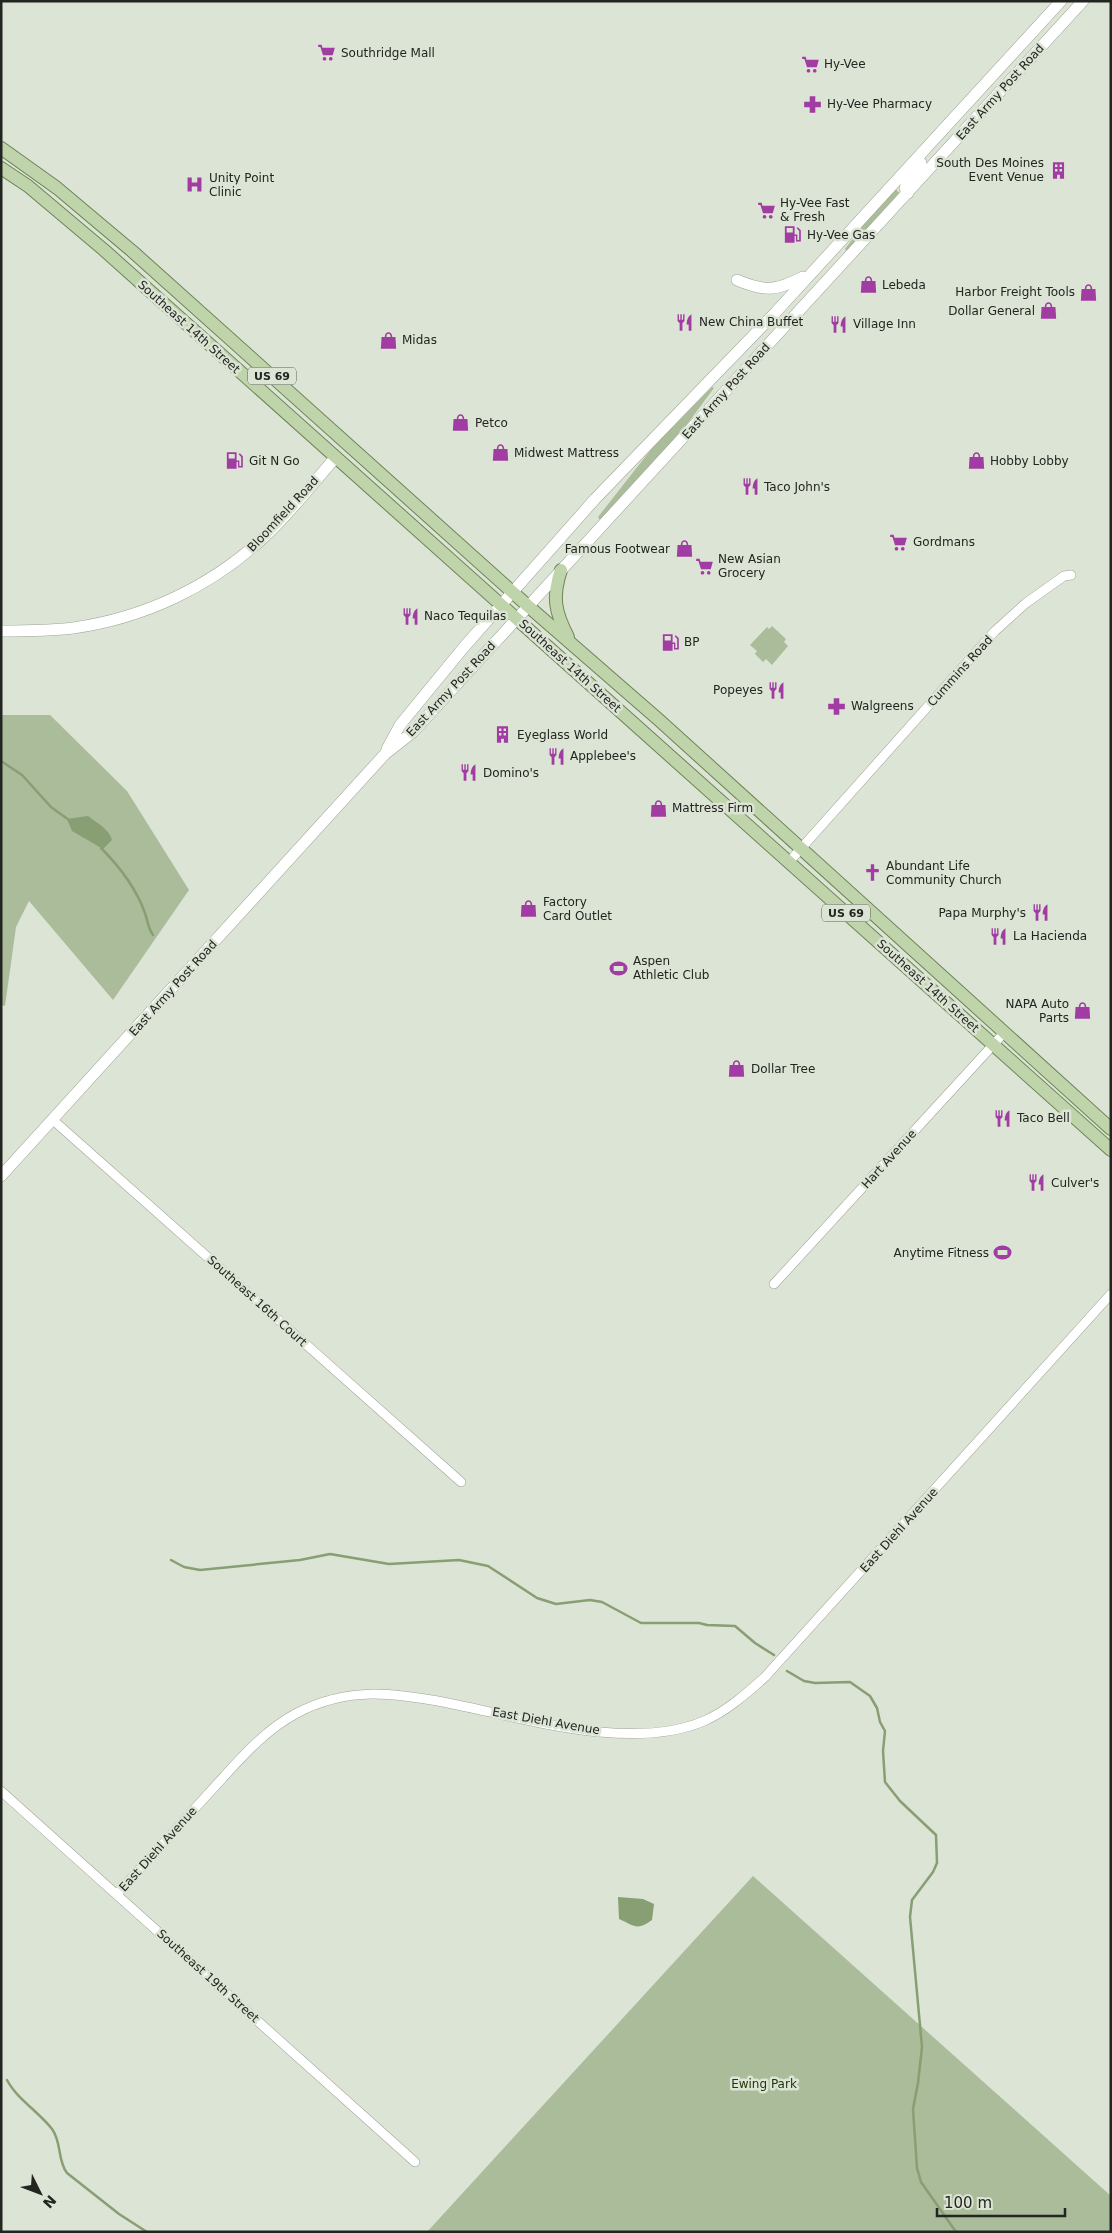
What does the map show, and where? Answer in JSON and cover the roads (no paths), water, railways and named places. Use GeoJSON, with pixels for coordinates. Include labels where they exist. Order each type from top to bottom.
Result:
{"type":"FeatureCollection","features":[{"type":"Feature","properties":{"kind":"main road","name":"East Army Post Road"},"geometry":{"type":"LineString","coordinates":[[385,754],[400,725],[501,605],[595,500],[736,354],[1061,1]]}},
{"type":"Feature","properties":{"kind":"main road","name":"East Army Post Road"},"geometry":{"type":"LineString","coordinates":[[1,1176],[385,754],[413,732],[1083,1]]}},
{"type":"Feature","properties":{"kind":"main road"},"geometry":{"type":"LineString","coordinates":[[908,193],[905,188],[912,174],[946,137],[959,112]]}},
{"type":"Feature","properties":{"kind":"main road","name":"Southeast 14th Street"},"geometry":{"type":"LineString","coordinates":[[1,148],[63,193],[132,251],[1111,1129]]}},
{"type":"Feature","properties":{"kind":"main road","name":"Southeast 14th Street"},"geometry":{"type":"LineString","coordinates":[[1,168],[28,186],[104,250],[1111,1150]]}},
{"type":"Feature","properties":{"kind":"main road"},"geometry":{"type":"LineString","coordinates":[[737,280],[762,289],[773,290],[811,273]]}},
{"type":"Feature","properties":{"kind":"main road","name":"Bloomfield Road"},"geometry":{"type":"LineString","coordinates":[[1,631],[72,628],[108,622],[142,612],[175,598],[212,578],[264,538],[336,457]]}},
{"type":"Feature","properties":{"kind":"main road"},"geometry":{"type":"LineString","coordinates":[[561,570],[555,595],[558,617],[571,644]]}},
{"type":"Feature","properties":{"kind":"street","name":"Cummins Road"},"geometry":{"type":"LineString","coordinates":[[789,862],[995,631],[1026,603],[1064,576],[1071,575]]}},
{"type":"Feature","properties":{"kind":"street","name":"Hart Avenue"},"geometry":{"type":"LineString","coordinates":[[774,1284],[1004,1033]]}},
{"type":"Feature","properties":{"kind":"street","name":"Southeast 16th Court"},"geometry":{"type":"LineString","coordinates":[[53,1120],[460,1482]]}},
{"type":"Feature","properties":{"kind":"street","name":"East Diehl Avenue"},"geometry":{"type":"LineString","coordinates":[[117,1894],[253,1744],[282,1722],[306,1709],[330,1700],[366,1694],[402,1694],[574,1728],[611,1732],[649,1733],[677,1730],[716,1714],[749,1692],[772,1670],[1111,1294]]}},
{"type":"Feature","properties":{"kind":"street","name":"Southeast 19th Street"},"geometry":{"type":"LineString","coordinates":[[1,1791],[415,2162]]}},
{"type":"Feature","properties":{"kind":"waterway"},"geometry":{"type":"LineString","coordinates":[[1,761],[22,775],[51,807],[69,820]]}},
{"type":"Feature","properties":{"kind":"waterway"},"geometry":{"type":"LineString","coordinates":[[101,848],[121,870],[132,886],[153,935]]}},
{"type":"Feature","properties":{"kind":"waterway"},"geometry":{"type":"LineString","coordinates":[[171,1560],[184,1567],[200,1570],[300,1560],[330,1554],[389,1564],[459,1560],[488,1566],[537,1598],[556,1604],[590,1600],[602,1602],[641,1623],[699,1623],[735,1626],[755,1643],[774,1655]]}},
{"type":"Feature","properties":{"kind":"waterway"},"geometry":{"type":"LineString","coordinates":[[787,1671],[804,1681],[815,1683],[850,1682],[870,1696],[877,1708],[880,1722],[885,1731],[883,1751],[885,1782],[900,1801],[936,1835],[937,1863],[933,1872],[912,1900],[910,1917],[922,2047],[913,2109],[917,2168],[921,2182],[956,2232]]}},
{"type":"Feature","properties":{"kind":"waterway"},"geometry":{"type":"LineString","coordinates":[[7,2080],[16,2093],[52,2129],[67,2173],[119,2214],[147,2232]]}},
{"type":"Feature","properties":{"kind":"place","name":"Southridge Mall"},"geometry":{"type":"Point","coordinates":[327,53]}},
{"type":"Feature","properties":{"kind":"place","name":"Hy-Vee"},"geometry":{"type":"Point","coordinates":[810,64]}},
{"type":"Feature","properties":{"kind":"place","name":"Hy-Vee Pharmacy"},"geometry":{"type":"Point","coordinates":[813,104]}},
{"type":"Feature","properties":{"kind":"place","name":"South Des Moines Event Venue"},"geometry":{"type":"Point","coordinates":[1058,170]}},
{"type":"Feature","properties":{"kind":"place","name":"Unity Point Clinic"},"geometry":{"type":"Point","coordinates":[195,185]}},
{"type":"Feature","properties":{"kind":"place","name":"Hy-Vee Fast & Fresh"},"geometry":{"type":"Point","coordinates":[766,210]}},
{"type":"Feature","properties":{"kind":"place","name":"Hy-Vee Gas"},"geometry":{"type":"Point","coordinates":[793,235]}},
{"type":"Feature","properties":{"kind":"place","name":"Lebeda"},"geometry":{"type":"Point","coordinates":[868,285]}},
{"type":"Feature","properties":{"kind":"place","name":"Harbor Freight Tools"},"geometry":{"type":"Point","coordinates":[1089,292]}},
{"type":"Feature","properties":{"kind":"place","name":"Dollar General"},"geometry":{"type":"Point","coordinates":[1049,311]}},
{"type":"Feature","properties":{"kind":"place","name":"New China Buffet"},"geometry":{"type":"Point","coordinates":[685,322]}},
{"type":"Feature","properties":{"kind":"place","name":"Village Inn"},"geometry":{"type":"Point","coordinates":[839,324]}},
{"type":"Feature","properties":{"kind":"place","name":"Midas"},"geometry":{"type":"Point","coordinates":[388,340]}},
{"type":"Feature","properties":{"kind":"place","name":"Petco"},"geometry":{"type":"Point","coordinates":[461,423]}},
{"type":"Feature","properties":{"kind":"place","name":"Midwest Mattress"},"geometry":{"type":"Point","coordinates":[500,453]}},
{"type":"Feature","properties":{"kind":"place","name":"Git N Go"},"geometry":{"type":"Point","coordinates":[235,461]}},
{"type":"Feature","properties":{"kind":"place","name":"Hobby Lobby"},"geometry":{"type":"Point","coordinates":[976,461]}},
{"type":"Feature","properties":{"kind":"place","name":"Taco John's"},"geometry":{"type":"Point","coordinates":[750,487]}},
{"type":"Feature","properties":{"kind":"place","name":"Gordmans"},"geometry":{"type":"Point","coordinates":[899,542]}},
{"type":"Feature","properties":{"kind":"place","name":"Famous Footwear"},"geometry":{"type":"Point","coordinates":[684,549]}},
{"type":"Feature","properties":{"kind":"place","name":"New Asian Grocery"},"geometry":{"type":"Point","coordinates":[704,566]}},
{"type":"Feature","properties":{"kind":"place","name":"Naco Tequilas"},"geometry":{"type":"Point","coordinates":[410,616]}},
{"type":"Feature","properties":{"kind":"place","name":"BP"},"geometry":{"type":"Point","coordinates":[670,642]}},
{"type":"Feature","properties":{"kind":"place","name":"Popeyes"},"geometry":{"type":"Point","coordinates":[777,690]}},
{"type":"Feature","properties":{"kind":"place","name":"Walgreens"},"geometry":{"type":"Point","coordinates":[837,706]}},
{"type":"Feature","properties":{"kind":"place","name":"Eyeglass World"},"geometry":{"type":"Point","coordinates":[503,735]}},
{"type":"Feature","properties":{"kind":"place","name":"Applebee's"},"geometry":{"type":"Point","coordinates":[556,756]}},
{"type":"Feature","properties":{"kind":"place","name":"Domino's"},"geometry":{"type":"Point","coordinates":[469,773]}},
{"type":"Feature","properties":{"kind":"place","name":"Mattress Firm"},"geometry":{"type":"Point","coordinates":[658,808]}},
{"type":"Feature","properties":{"kind":"place","name":"Abundant Life Community Church"},"geometry":{"type":"Point","coordinates":[872,873]}},
{"type":"Feature","properties":{"kind":"place","name":"Factory Card Outlet"},"geometry":{"type":"Point","coordinates":[529,909]}},
{"type":"Feature","properties":{"kind":"place","name":"Papa Murphy's"},"geometry":{"type":"Point","coordinates":[1040,913]}},
{"type":"Feature","properties":{"kind":"place","name":"La Hacienda"},"geometry":{"type":"Point","coordinates":[999,936]}},
{"type":"Feature","properties":{"kind":"place","name":"Aspen Athletic Club"},"geometry":{"type":"Point","coordinates":[619,968]}},
{"type":"Feature","properties":{"kind":"place","name":"NAPA Auto Parts"},"geometry":{"type":"Point","coordinates":[1083,1011]}},
{"type":"Feature","properties":{"kind":"place","name":"Dollar Tree"},"geometry":{"type":"Point","coordinates":[737,1069]}},
{"type":"Feature","properties":{"kind":"place","name":"Taco Bell"},"geometry":{"type":"Point","coordinates":[1003,1118]}},
{"type":"Feature","properties":{"kind":"place","name":"Culver's"},"geometry":{"type":"Point","coordinates":[1037,1183]}},
{"type":"Feature","properties":{"kind":"place","name":"Anytime Fitness"},"geometry":{"type":"Point","coordinates":[1003,1253]}},
{"type":"Feature","properties":{"kind":"park label","name":"Ewing Park"},"geometry":{"type":"Point","coordinates":[764,2084]}}]}
